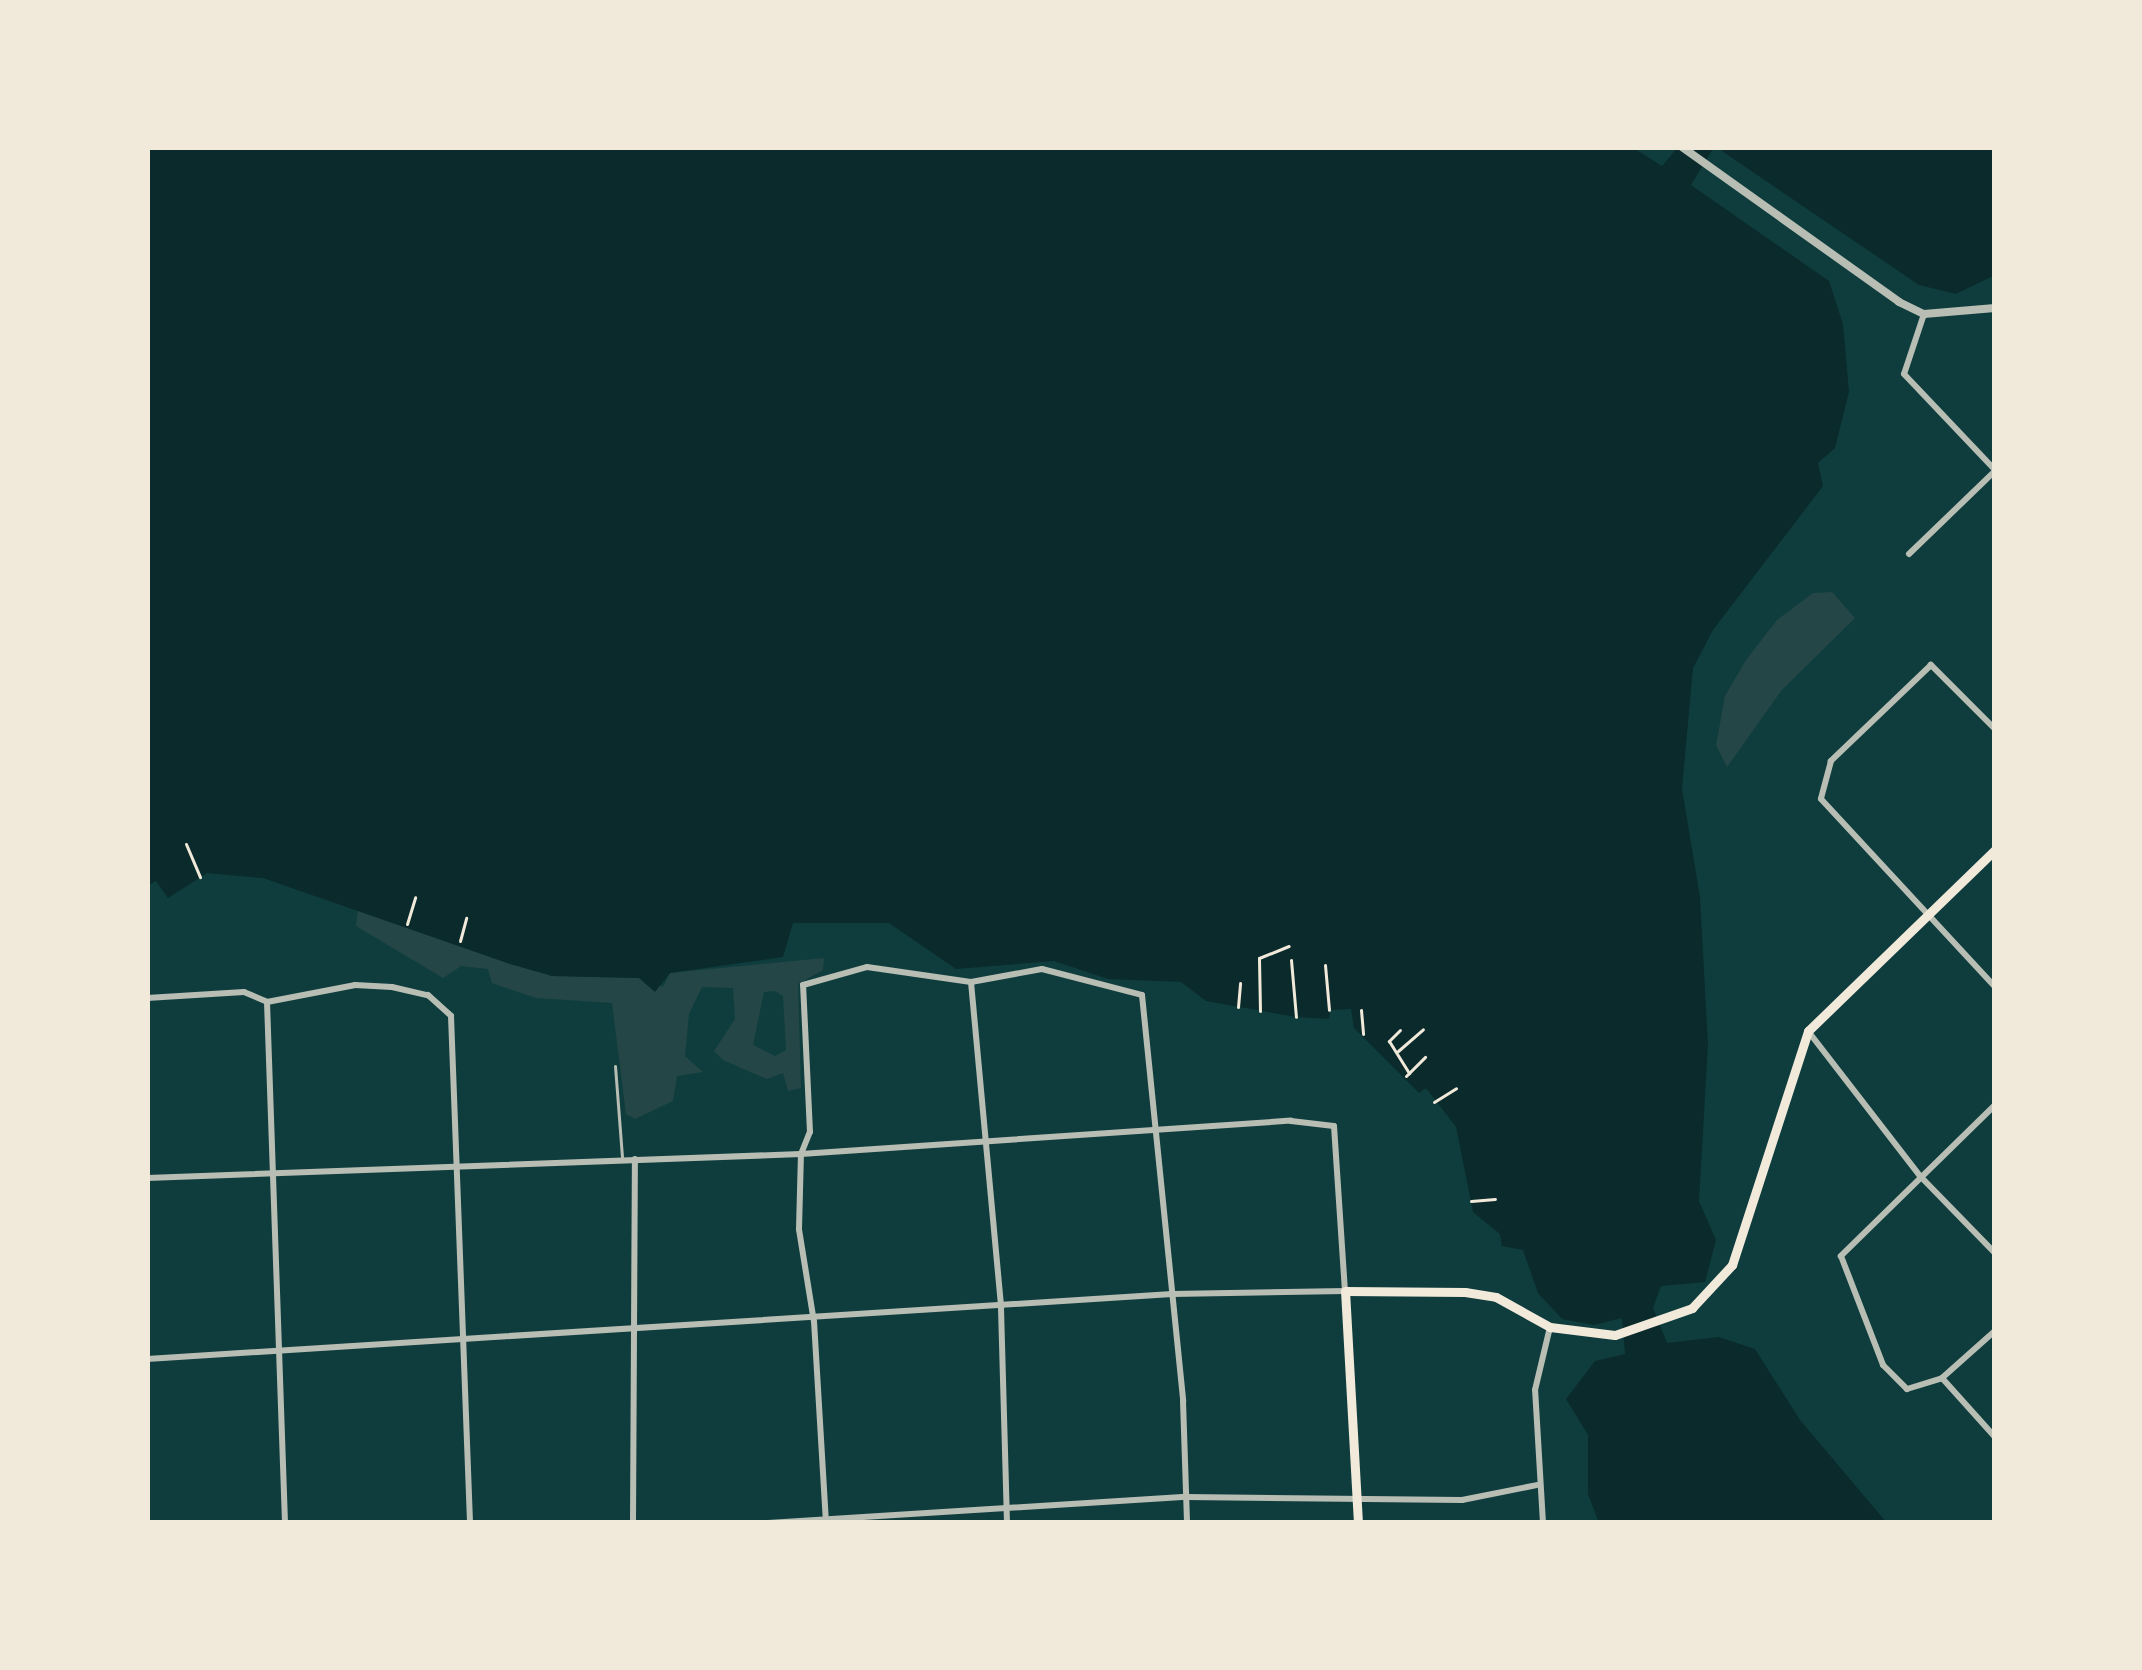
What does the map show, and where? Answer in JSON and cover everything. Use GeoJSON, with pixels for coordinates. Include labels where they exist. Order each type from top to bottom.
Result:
{"type":"FeatureCollection","features":[{"type":"Feature","properties":{"kind":"main road"},"geometry":{"type":"LineString","coordinates":[[1358,1523],[1345,1291],[1465,1292],[1496,1298],[1550,1327],[1615,1335],[1667,1322],[1705,1297],[1732,1265],[1808,1031],[1995,850]]}},
{"type":"Feature","properties":{"kind":"street"},"geometry":{"type":"LineString","coordinates":[[1682,147],[1924,314],[1995,308]]}},
{"type":"Feature","properties":{"kind":"street"},"geometry":{"type":"LineString","coordinates":[[1909,554],[1995,471],[1904,374],[1924,314]]}},
{"type":"Feature","properties":{"kind":"street"},"geometry":{"type":"LineString","coordinates":[[1995,729],[1931,665],[1831,761],[1821,799],[1924,919],[1995,987]]}},
{"type":"Feature","properties":{"kind":"street"},"geometry":{"type":"LineString","coordinates":[[826,1521],[814,1322],[799,1229],[801,1154],[810,1132],[803,985],[867,967],[971,982],[1042,969],[1142,995],[1172,1294],[1186,1523]]}},
{"type":"Feature","properties":{"kind":"street"},"geometry":{"type":"LineString","coordinates":[[971,982],[981,1137],[1001,1308],[1007,1523]]}},
{"type":"Feature","properties":{"kind":"street"},"geometry":{"type":"LineString","coordinates":[[147,998],[244,992],[267,1002],[355,985],[392,987],[428,995],[451,1016],[470,1523]]}},
{"type":"Feature","properties":{"kind":"street"},"geometry":{"type":"LineString","coordinates":[[267,1002],[285,1523]]}},
{"type":"Feature","properties":{"kind":"street"},"geometry":{"type":"LineString","coordinates":[[1808,1031],[1921,1176],[1995,1253]]}},
{"type":"Feature","properties":{"kind":"street"},"geometry":{"type":"LineString","coordinates":[[1995,1105],[1841,1256],[1883,1365],[1907,1389],[1942,1378],[1995,1331]]}},
{"type":"Feature","properties":{"kind":"street"},"geometry":{"type":"LineString","coordinates":[[147,1178],[801,1154],[1127,1127],[1157,1133],[1189,1124],[1334,1126],[1345,1291],[1172,1294],[814,1322],[147,1359]]}},
{"type":"Feature","properties":{"kind":"street"},"geometry":{"type":"LineString","coordinates":[[633,1523],[638,1329],[635,1159]]}},
{"type":"Feature","properties":{"kind":"street"},"geometry":{"type":"LineString","coordinates":[[1544,1523],[1537,1485],[1534,1390],[1550,1327]]}},
{"type":"Feature","properties":{"kind":"street"},"geometry":{"type":"LineString","coordinates":[[1942,1378],[1995,1437]]}},
{"type":"Feature","properties":{"kind":"street"},"geometry":{"type":"LineString","coordinates":[[768,1523],[1007,1504],[1186,1497],[1462,1500],[1537,1485]]}},
{"type":"Feature","properties":{"kind":"lane"},"geometry":{"type":"LineString","coordinates":[[615,1066],[622,1157]]}},
{"type":"Feature","properties":{"kind":"path"},"geometry":{"type":"LineString","coordinates":[[186,844],[200,877]]}},
{"type":"Feature","properties":{"kind":"path"},"geometry":{"type":"LineString","coordinates":[[407,924],[415,897]]}},
{"type":"Feature","properties":{"kind":"path"},"geometry":{"type":"LineString","coordinates":[[460,941],[466,918]]}},
{"type":"Feature","properties":{"kind":"path"},"geometry":{"type":"LineString","coordinates":[[1260,1011],[1259,958],[1289,946]]}},
{"type":"Feature","properties":{"kind":"path"},"geometry":{"type":"LineString","coordinates":[[1291,959],[1296,1017]]}},
{"type":"Feature","properties":{"kind":"path"},"geometry":{"type":"LineString","coordinates":[[1325,965],[1330,1010]]}},
{"type":"Feature","properties":{"kind":"path"},"geometry":{"type":"LineString","coordinates":[[1238,1007],[1240,982]]}},
{"type":"Feature","properties":{"kind":"path"},"geometry":{"type":"LineString","coordinates":[[1361,1010],[1363,1034]]}},
{"type":"Feature","properties":{"kind":"path"},"geometry":{"type":"LineString","coordinates":[[1396,1052],[1423,1029]]}},
{"type":"Feature","properties":{"kind":"path"},"geometry":{"type":"LineString","coordinates":[[1400,1030],[1389,1041],[1408,1075],[1425,1057]]}},
{"type":"Feature","properties":{"kind":"path"},"geometry":{"type":"LineString","coordinates":[[1434,1102],[1456,1088]]}},
{"type":"Feature","properties":{"kind":"path"},"geometry":{"type":"LineString","coordinates":[[1471,1201],[1495,1199]]}},
{"type":"Feature","properties":{"kind":"shaded area"},"geometry":{"type":"Polygon","coordinates":[[[147,147],[1632,147],[1662,166],[1678,147],[1714,147],[1691,185],[1829,281],[1843,324],[1849,392],[1835,448],[1818,463],[1823,486],[1713,630],[1693,668],[1682,789],[1700,897],[1708,1044],[1699,1201],[1716,1240],[1705,1282],[1661,1286],[1653,1308],[1667,1343],[1719,1337],[1755,1349],[1800,1420],[1887,1523],[1599,1523],[1588,1494],[1588,1435],[1566,1399],[1595,1361],[1625,1354],[1622,1318],[1594,1325],[1562,1319],[1538,1293],[1523,1250],[1502,1246],[1500,1234],[1473,1212],[1456,1127],[1426,1088],[1419,1093],[1354,1028],[1351,1009],[1330,1010],[1329,1019],[1296,1017],[1206,1001],[1181,982],[1108,979],[1054,961],[956,969],[889,923],[793,923],[783,957],[670,973],[655,992],[639,978],[552,976],[510,964],[263,878],[207,873],[168,898],[156,881],[147,886],[147,147]]]}},
{"type":"Feature","properties":{"kind":"shaded area"},"geometry":{"type":"Polygon","coordinates":[[[1716,147],[1995,147],[1995,275],[1956,294],[1919,285],[1716,147]]]}},
{"type":"Feature","properties":{"kind":"shaded area"},"geometry":{"type":"Polygon","coordinates":[[[1832,592],[1855,618],[1781,691],[1727,767],[1716,745],[1725,696],[1746,660],[1777,620],[1813,593],[1832,592]]]}},
{"type":"Feature","properties":{"kind":"shaded area"},"geometry":{"type":"Polygon","coordinates":[[[358,908],[552,976],[639,978],[663,987],[670,973],[824,958],[823,970],[798,984],[801,1088],[788,1091],[783,1073],[767,1079],[723,1060],[714,1051],[735,1019],[733,988],[702,987],[689,1014],[685,1056],[703,1072],[677,1076],[673,1101],[635,1119],[626,1114],[612,1003],[536,998],[492,983],[488,969],[461,966],[443,978],[356,926],[358,908]],[[764,992],[753,1045],[775,1056],[786,1050],[783,996],[764,992]]]}}]}
